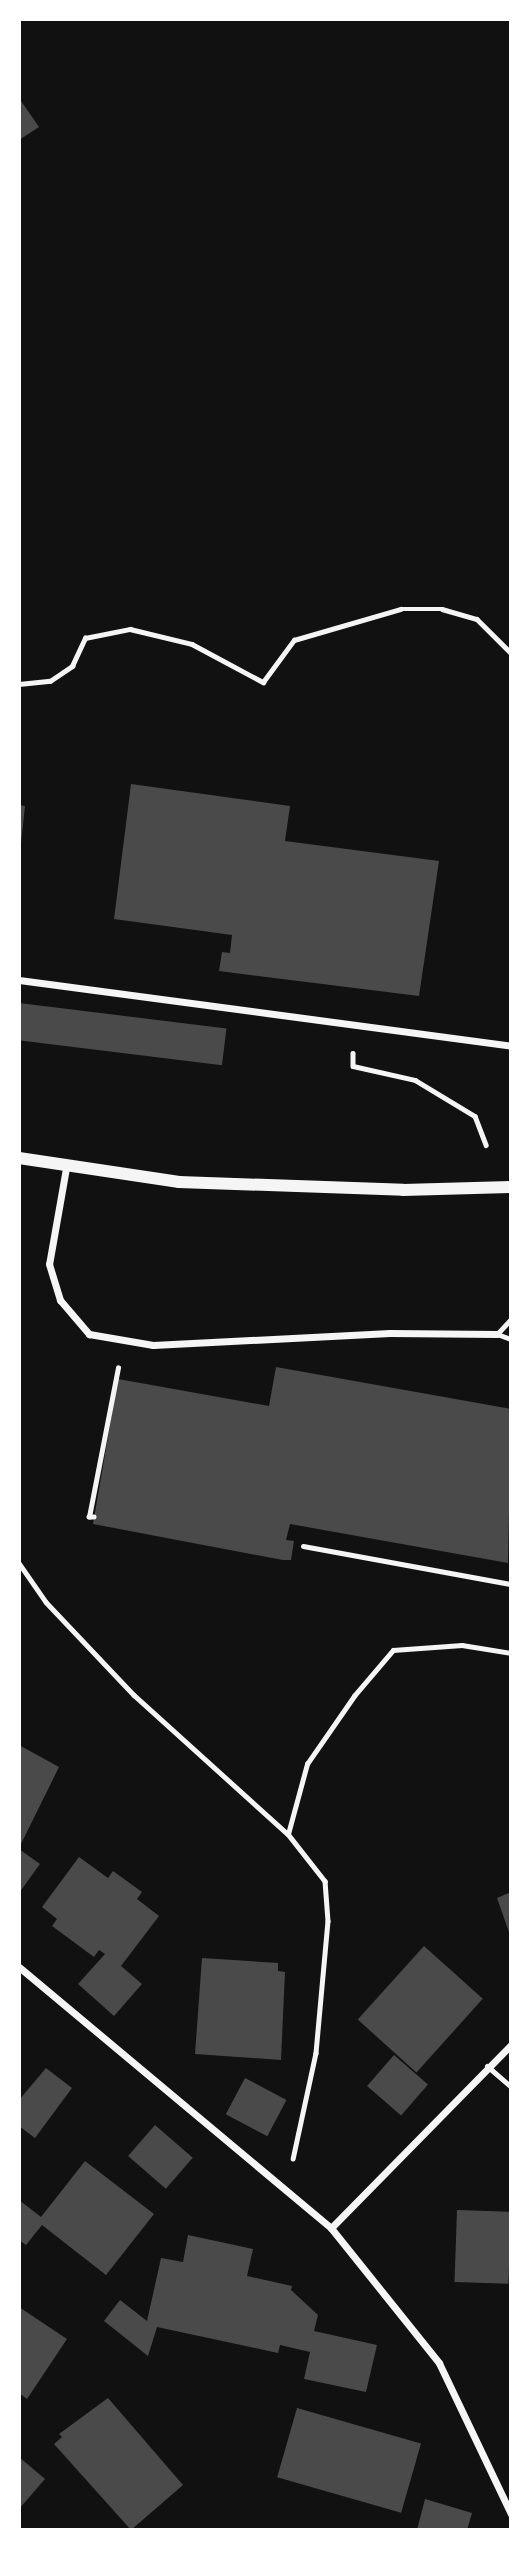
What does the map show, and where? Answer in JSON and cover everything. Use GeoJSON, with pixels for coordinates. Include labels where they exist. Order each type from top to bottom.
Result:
{"type":"FeatureCollection","features":[{"type":"Feature","properties":{"kind":"street"},"geometry":{"type":"LineString","coordinates":[[19,980],[511,1046]]}},
{"type":"Feature","properties":{"kind":"street"},"geometry":{"type":"LineString","coordinates":[[19,1158],[66,1168],[179,1182],[284,1188],[511,1188]]}},
{"type":"Feature","properties":{"kind":"street"},"geometry":{"type":"LineString","coordinates":[[66,1168],[49,1264],[60,1300],[89,1334],[153,1345],[390,1333],[497,1334]]}},
{"type":"Feature","properties":{"kind":"street"},"geometry":{"type":"LineString","coordinates":[[19,1967],[331,2228],[439,2363],[511,2514]]}},
{"type":"Feature","properties":{"kind":"street"},"geometry":{"type":"LineString","coordinates":[[331,2228],[487,2066],[511,2045]]}},
{"type":"Feature","properties":{"kind":"lane"},"geometry":{"type":"LineString","coordinates":[[511,1319],[497,1334],[511,1339]]}},
{"type":"Feature","properties":{"kind":"lane"},"geometry":{"type":"LineString","coordinates":[[303,1546],[511,1584]]}},
{"type":"Feature","properties":{"kind":"lane"},"geometry":{"type":"LineString","coordinates":[[487,2066],[511,2087]]}},
{"type":"Feature","properties":{"kind":"path"},"geometry":{"type":"LineString","coordinates":[[19,684],[50,681],[72,666],[85,638],[130,629],[192,644],[263,682],[294,640],[333,625],[401,608],[442,609],[477,619],[511,653]]}},
{"type":"Feature","properties":{"kind":"path"},"geometry":{"type":"LineString","coordinates":[[353,1066],[415,1080],[475,1116],[486,1145]]}},
{"type":"Feature","properties":{"kind":"path"},"geometry":{"type":"LineString","coordinates":[[94,1517],[89,1517],[118,1367]]}},
{"type":"Feature","properties":{"kind":"path"},"geometry":{"type":"LineString","coordinates":[[19,1563],[46,1602],[134,1695],[288,1833],[325,1881],[328,1921],[316,2053],[286,2189]]}},
{"type":"Feature","properties":{"kind":"path"},"geometry":{"type":"LineString","coordinates":[[288,1833],[307,1764],[354,1696],[393,1650],[462,1645],[511,1653]]}},
{"type":"Feature","properties":{"kind":"building"},"geometry":{"type":"Polygon","coordinates":[[[19,98],[39,127],[19,140],[19,98]]]}},
{"type":"Feature","properties":{"kind":"building"},"geometry":{"type":"Polygon","coordinates":[[[131,784],[290,806],[285,841],[439,861],[419,996],[219,971],[222,952],[230,953],[232,935],[114,919],[131,784]]]}},
{"type":"Feature","properties":{"kind":"building"},"geometry":{"type":"Polygon","coordinates":[[[19,805],[25,806],[21,843],[19,843],[19,805]]]}},
{"type":"Feature","properties":{"kind":"building"},"geometry":{"type":"Polygon","coordinates":[[[19,1003],[226,1028],[222,1065],[19,1040],[19,1003]]]}},
{"type":"Feature","properties":{"kind":"building"},"geometry":{"type":"Polygon","coordinates":[[[276,1367],[511,1409],[508,1563],[290,1524],[286,1540],[294,1541],[291,1560],[93,1524],[118,1379],[269,1406],[276,1367]]]}},
{"type":"Feature","properties":{"kind":"building"},"geometry":{"type":"Polygon","coordinates":[[[19,1745],[59,1767],[19,1848],[19,1745]]]}},
{"type":"Feature","properties":{"kind":"building"},"geometry":{"type":"Polygon","coordinates":[[[19,1849],[40,1864],[19,1893],[19,1849]]]}},
{"type":"Feature","properties":{"kind":"building"},"geometry":{"type":"Polygon","coordinates":[[[79,1857],[108,1878],[113,1871],[142,1892],[137,1899],[159,1916],[121,1966],[142,1984],[114,2016],[78,1984],[105,1954],[99,1950],[94,1957],[52,1926],[57,1919],[42,1907],[79,1857]]]}},
{"type":"Feature","properties":{"kind":"building"},"geometry":{"type":"Polygon","coordinates":[[[511,1892],[511,1935],[510,1935],[497,1898],[511,1892]]]}},
{"type":"Feature","properties":{"kind":"building"},"geometry":{"type":"Polygon","coordinates":[[[424,1946],[483,1999],[416,2072],[358,2020],[424,1946]]]}},
{"type":"Feature","properties":{"kind":"building"},"geometry":{"type":"Polygon","coordinates":[[[202,1958],[278,1963],[278,1971],[285,1972],[281,2060],[195,2054],[202,1958]]]}},
{"type":"Feature","properties":{"kind":"building"},"geometry":{"type":"Polygon","coordinates":[[[394,2055],[428,2085],[401,2115],[367,2086],[394,2055]]]}},
{"type":"Feature","properties":{"kind":"building"},"geometry":{"type":"Polygon","coordinates":[[[46,2068],[72,2088],[35,2138],[19,2126],[19,2100],[46,2068]]]}},
{"type":"Feature","properties":{"kind":"building"},"geometry":{"type":"Polygon","coordinates":[[[245,2078],[286,2100],[267,2136],[226,2114],[245,2078]]]}},
{"type":"Feature","properties":{"kind":"building"},"geometry":{"type":"Polygon","coordinates":[[[155,2125],[193,2158],[166,2189],[128,2156],[155,2125]]]}},
{"type":"Feature","properties":{"kind":"building"},"geometry":{"type":"Polygon","coordinates":[[[85,2161],[154,2214],[106,2275],[42,2225],[26,2245],[19,2240],[19,2200],[41,2217],[85,2161]]]}},
{"type":"Feature","properties":{"kind":"building"},"geometry":{"type":"Polygon","coordinates":[[[457,2210],[511,2212],[508,2284],[454,2282],[457,2210]]]}},
{"type":"Feature","properties":{"kind":"building"},"geometry":{"type":"Polygon","coordinates":[[[188,2235],[253,2249],[247,2276],[292,2286],[291,2290],[318,2315],[314,2331],[377,2345],[366,2392],[304,2379],[310,2352],[280,2345],[278,2353],[157,2327],[148,2356],[104,2321],[120,2300],[147,2321],[161,2258],[183,2262],[188,2235]]]}},
{"type":"Feature","properties":{"kind":"building"},"geometry":{"type":"Polygon","coordinates":[[[19,2307],[67,2339],[27,2399],[19,2393],[19,2307]]]}},
{"type":"Feature","properties":{"kind":"building"},"geometry":{"type":"Polygon","coordinates":[[[108,2398],[183,2485],[131,2530],[54,2444],[62,2437],[59,2434],[108,2398]]]}},
{"type":"Feature","properties":{"kind":"building"},"geometry":{"type":"Polygon","coordinates":[[[297,2408],[421,2444],[401,2513],[277,2477],[297,2408]]]}},
{"type":"Feature","properties":{"kind":"building"},"geometry":{"type":"Polygon","coordinates":[[[19,2457],[45,2479],[19,2509],[19,2457]]]}},
{"type":"Feature","properties":{"kind":"building"},"geometry":{"type":"Polygon","coordinates":[[[425,2499],[472,2513],[467,2530],[417,2530],[425,2499]]]}}]}
